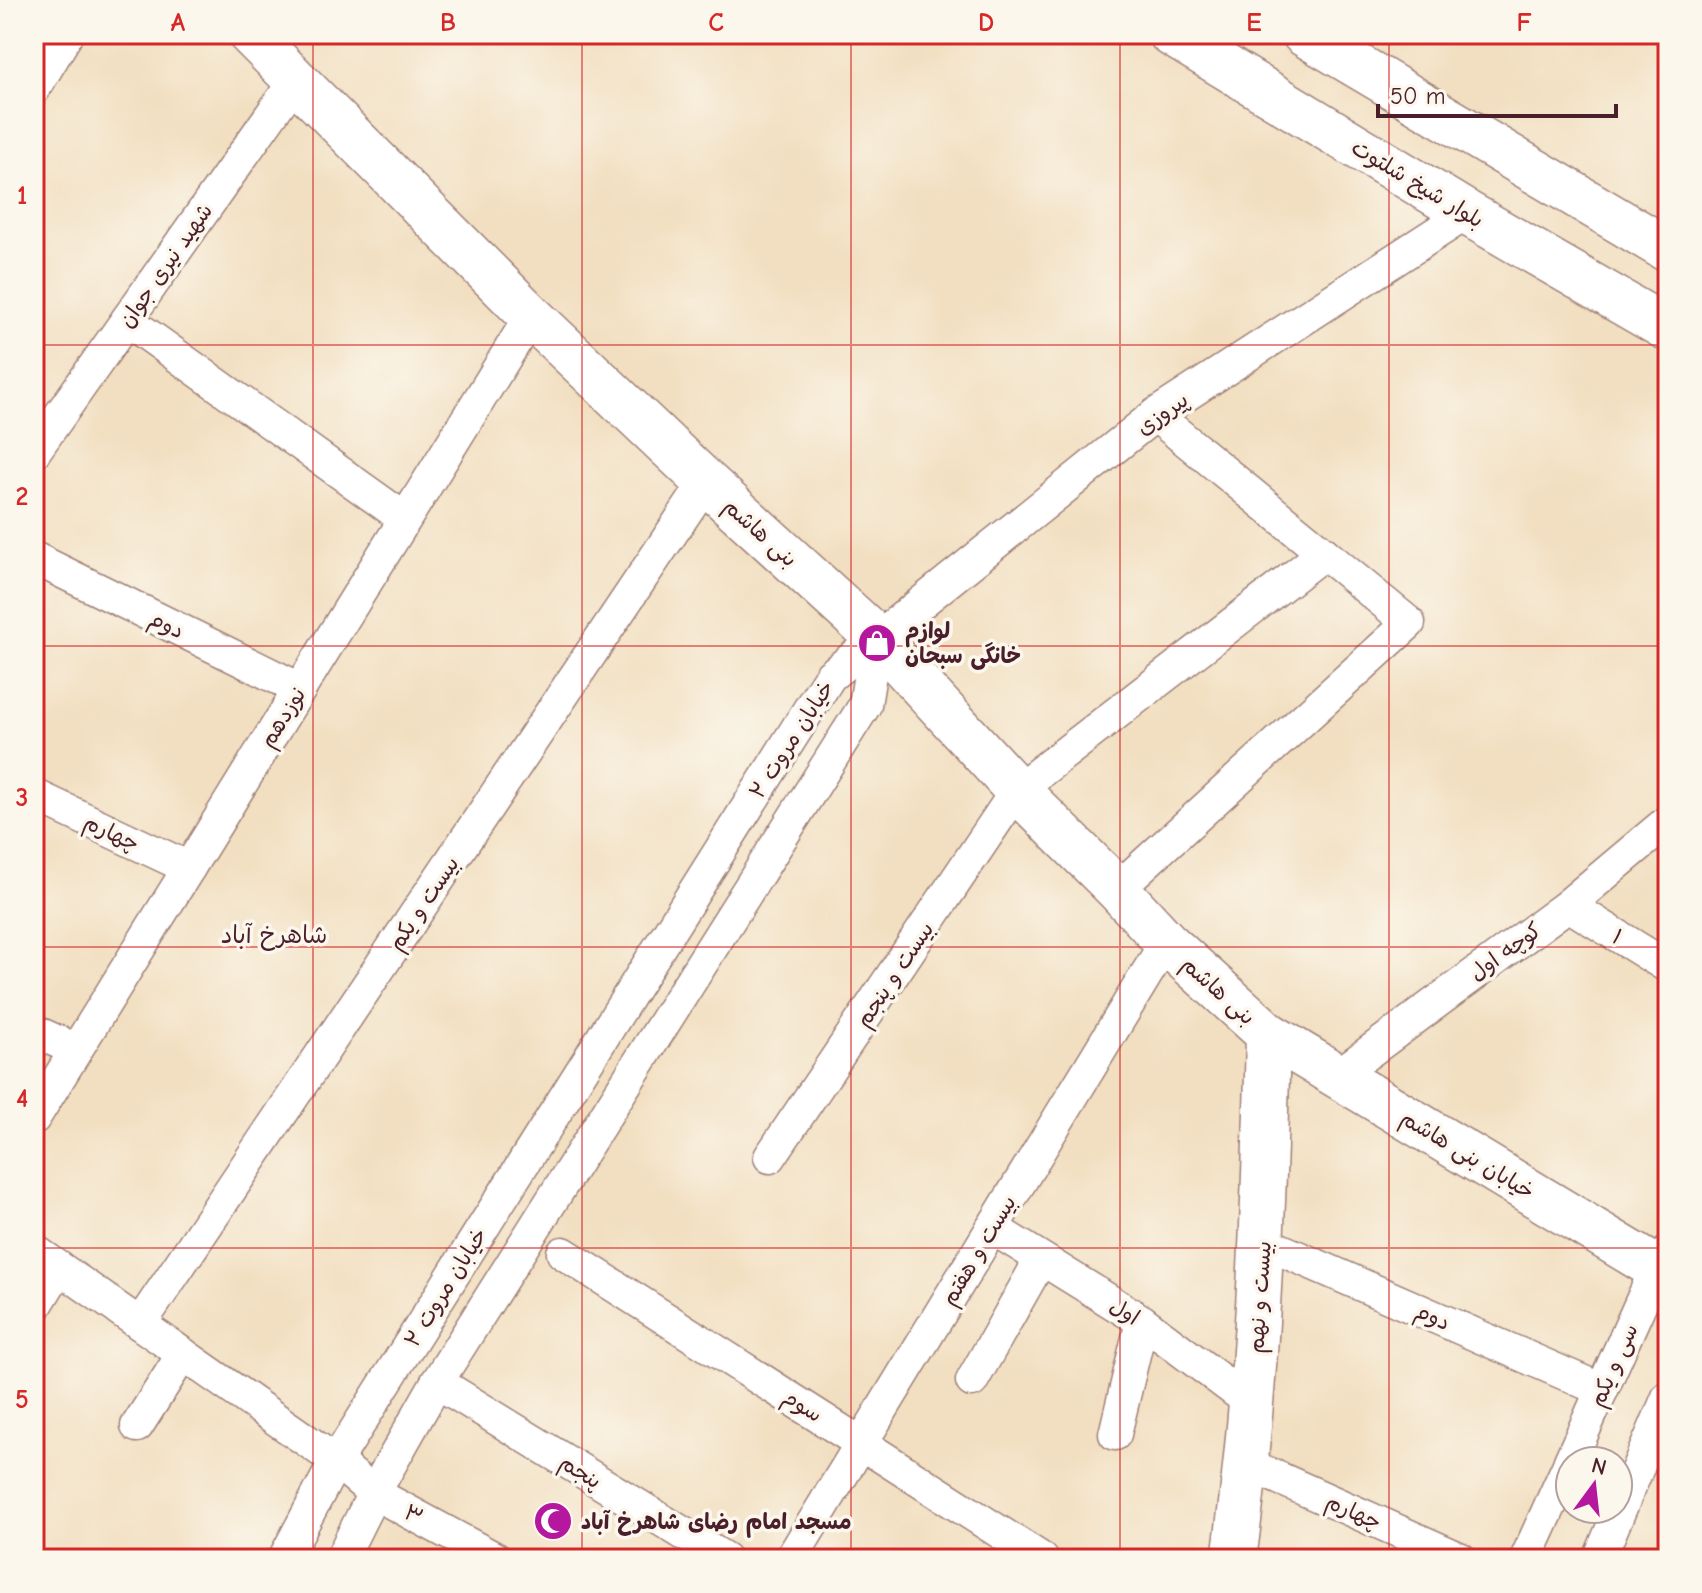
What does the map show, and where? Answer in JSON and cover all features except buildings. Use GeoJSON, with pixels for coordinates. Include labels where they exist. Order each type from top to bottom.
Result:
{"type":"FeatureCollection","features":[{"type":"Feature","properties":{"kind":"street"},"geometry":{"type":"LineString","coordinates":[[34,89],[67,34]]}},
{"type":"Feature","properties":{"kind":"street","name":"بنی هاشم"},"geometry":{"type":"LineString","coordinates":[[252,34],[531,316],[876,637],[1017,790],[1166,942],[1268,1034]]}},
{"type":"Feature","properties":{"kind":"street","name":"بلوار شیخ شلتوت"},"geometry":{"type":"LineString","coordinates":[[1171,34],[1467,213],[1668,329]]}},
{"type":"Feature","properties":{"kind":"street"},"geometry":{"type":"LineString","coordinates":[[1304,34],[1668,250]]}},
{"type":"Feature","properties":{"kind":"street","name":"شهید نیری جوان"},"geometry":{"type":"LineString","coordinates":[[34,452],[297,78]]}},
{"type":"Feature","properties":{"kind":"street","name":"پیروزی"},"geometry":{"type":"LineString","coordinates":[[876,637],[1155,415],[1467,213]]}},
{"type":"Feature","properties":{"kind":"street","name":"نوزدهم"},"geometry":{"type":"LineString","coordinates":[[34,1118],[531,316]]}},
{"type":"Feature","properties":{"kind":"street"},"geometry":{"type":"LineString","coordinates":[[127,320],[405,519]]}},
{"type":"Feature","properties":{"kind":"street"},"geometry":{"type":"LineString","coordinates":[[1117,889],[1409,623],[1155,415]]}},
{"type":"Feature","properties":{"kind":"street","name":"بیست و یکم"},"geometry":{"type":"LineString","coordinates":[[140,1324],[706,482]]}},
{"type":"Feature","properties":{"kind":"street","name":"بیست و پنجم"},"geometry":{"type":"LineString","coordinates":[[770,1157],[1017,790],[1324,553]]}},
{"type":"Feature","properties":{"kind":"street","name":"دوم"},"geometry":{"type":"LineString","coordinates":[[34,558],[300,689]]}},
{"type":"Feature","properties":{"kind":"street","name":"خیابان مروت ۲"},"geometry":{"type":"LineString","coordinates":[[341,1559],[374,1493],[437,1382],[865,705],[876,637]]}},
{"type":"Feature","properties":{"kind":"street","name":"خیابان مروت ۲"},"geometry":{"type":"LineString","coordinates":[[284,1559],[336,1461],[830,676],[876,637]]}},
{"type":"Feature","properties":{"kind":"street","name":"چهارم"},"geometry":{"type":"LineString","coordinates":[[34,795],[189,868]]}},
{"type":"Feature","properties":{"kind":"street","name":"کوچه اول"},"geometry":{"type":"LineString","coordinates":[[1338,1075],[1568,905],[1668,821]]}},
{"type":"Feature","properties":{"kind":"street","name":"۱"},"geometry":{"type":"LineString","coordinates":[[1568,905],[1668,967]]}},
{"type":"Feature","properties":{"kind":"street","name":"بیست و هفتم"},"geometry":{"type":"LineString","coordinates":[[791,1559],[1166,942]]}},
{"type":"Feature","properties":{"kind":"street"},"geometry":{"type":"LineString","coordinates":[[34,1031],[76,1050]]}},
{"type":"Feature","properties":{"kind":"street","name":"خیابان بنی هاشم"},"geometry":{"type":"LineString","coordinates":[[1268,1034],[1664,1266]]}},
{"type":"Feature","properties":{"kind":"street","name":"بیست و نهم"},"geometry":{"type":"LineString","coordinates":[[1234,1559],[1247,1464],[1263,1242],[1268,1034]]}},
{"type":"Feature","properties":{"kind":"street","name":"اول"},"geometry":{"type":"LineString","coordinates":[[992,1228],[1142,1321],[1251,1403]]}},
{"type":"Feature","properties":{"kind":"street","name":"دوم"},"geometry":{"type":"LineString","coordinates":[[1263,1242],[1602,1390]]}},
{"type":"Feature","properties":{"kind":"street","name":"سوم"},"geometry":{"type":"LineString","coordinates":[[563,1253],[1042,1559]]}},
{"type":"Feature","properties":{"kind":"street"},"geometry":{"type":"LineString","coordinates":[[34,1309],[46,1259]]}},
{"type":"Feature","properties":{"kind":"street","name":"۳"},"geometry":{"type":"LineString","coordinates":[[46,1259],[336,1461],[374,1493],[496,1559]]}},
{"type":"Feature","properties":{"kind":"street"},"geometry":{"type":"LineString","coordinates":[[972,1381],[1041,1259]]}},
{"type":"Feature","properties":{"kind":"street","name":"سی و یکم"},"geometry":{"type":"LineString","coordinates":[[1577,1445],[1664,1266]]}},
{"type":"Feature","properties":{"kind":"street"},"geometry":{"type":"LineString","coordinates":[[1115,1434],[1142,1321]]}},
{"type":"Feature","properties":{"kind":"street"},"geometry":{"type":"LineString","coordinates":[[137,1426],[183,1354]]}},
{"type":"Feature","properties":{"kind":"street","name":"پنجم"},"geometry":{"type":"LineString","coordinates":[[437,1382],[725,1559]]}},
{"type":"Feature","properties":{"kind":"street"},"geometry":{"type":"LineString","coordinates":[[1599,1559],[1668,1397]]}},
{"type":"Feature","properties":{"kind":"street","name":"چهارم"},"geometry":{"type":"LineString","coordinates":[[1247,1464],[1461,1559]]}},
{"type":"Feature","properties":{"kind":"street","name":"سی و یکم"},"geometry":{"type":"LineString","coordinates":[[1526,1559],[1554,1497]]}},
{"type":"Feature","properties":{"kind":"place","name":"لوازم خانگی سبحان"},"geometry":{"type":"Point","coordinates":[877,643]}},
{"type":"Feature","properties":{"kind":"place","name":"مسجد امام رضای شاهرخ آباد"},"geometry":{"type":"Point","coordinates":[553,1521]}},
{"type":"Feature","properties":{"kind":"district","name":"شاهرخ آباد"},"geometry":{"type":"Point","coordinates":[274,935]}}]}
